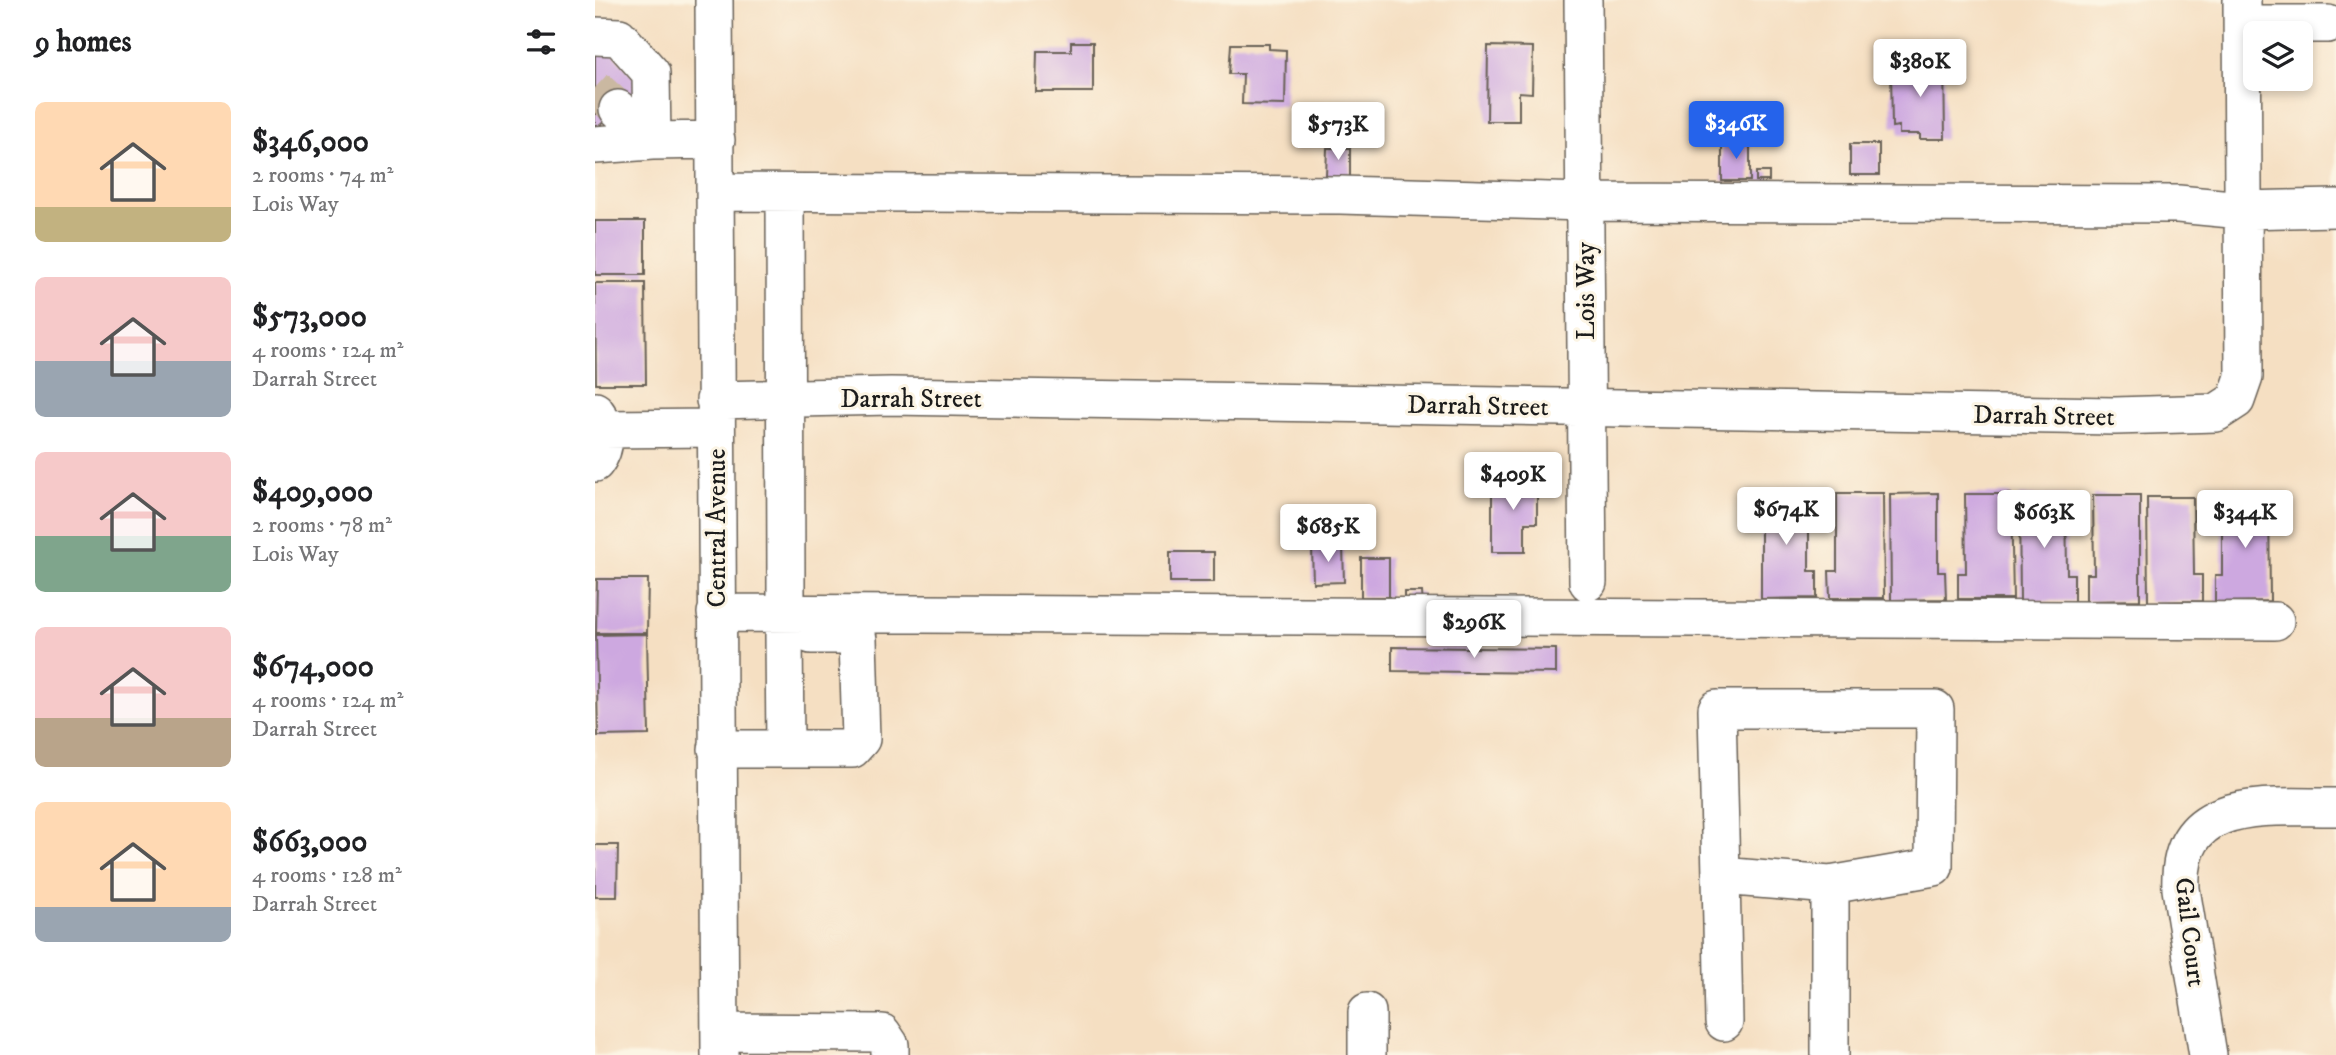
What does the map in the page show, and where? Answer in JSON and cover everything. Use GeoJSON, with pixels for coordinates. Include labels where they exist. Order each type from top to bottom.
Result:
{"type":"FeatureCollection","features":[{"type":"Feature","properties":{"kind":"street","name":"Central Avenue"},"geometry":{"type":"LineString","coordinates":[[714,0],[720,1044]]}},
{"type":"Feature","properties":{"kind":"street","name":"Lois Way"},"geometry":{"type":"LineString","coordinates":[[1583,0],[1588,582]]}},
{"type":"Feature","properties":{"kind":"street"},"geometry":{"type":"LineString","coordinates":[[2242,210],[2243,12],[2331,16]]}},
{"type":"Feature","properties":{"kind":"street"},"geometry":{"type":"LineString","coordinates":[[595,36],[619,37],[651,73],[652,141]]}},
{"type":"Feature","properties":{"kind":"street"},"geometry":{"type":"LineString","coordinates":[[618,109],[652,141]]}},
{"type":"Feature","properties":{"kind":"street"},"geometry":{"type":"LineString","coordinates":[[595,145],[716,140]]}},
{"type":"Feature","properties":{"kind":"street"},"geometry":{"type":"LineString","coordinates":[[716,192],[1312,195],[1584,202],[2178,204],[2242,210],[2336,208]]}},
{"type":"Feature","properties":{"kind":"street"},"geometry":{"type":"LineString","coordinates":[[785,192],[786,594]]}},
{"type":"Feature","properties":{"kind":"street","name":"Darrah Street"},"geometry":{"type":"LineString","coordinates":[[598,434],[787,400],[891,396],[2115,416],[2216,413],[2236,400],[2244,377],[2242,210]]}},
{"type":"Feature","properties":{"kind":"street"},"geometry":{"type":"LineString","coordinates":[[716,624],[2275,621]]}},
{"type":"Feature","properties":{"kind":"street"},"geometry":{"type":"LineString","coordinates":[[716,624],[784,635],[850,635],[857,639],[860,647],[860,739],[852,749],[717,749]]}},
{"type":"Feature","properties":{"kind":"street"},"geometry":{"type":"LineString","coordinates":[[784,635],[785,749]]}},
{"type":"Feature","properties":{"kind":"street"},"geometry":{"type":"LineString","coordinates":[[1721,876],[1830,885],[1934,867],[1935,709],[1717,709],[1724,1022]]}},
{"type":"Feature","properties":{"kind":"street","name":"Gail Court"},"geometry":{"type":"LineString","coordinates":[[2209,1055],[2181,889],[2182,862],[2187,848],[2193,837],[2210,821],[2233,810],[2336,807]]}},
{"type":"Feature","properties":{"kind":"street"},"geometry":{"type":"LineString","coordinates":[[1830,885],[1830,1055]]}},
{"type":"Feature","properties":{"kind":"street"},"geometry":{"type":"LineString","coordinates":[[1367,1012],[1367,1055]]}},
{"type":"Feature","properties":{"kind":"street"},"geometry":{"type":"LineString","coordinates":[[720,1044],[882,1033],[890,1045],[890,1055]]}},
{"type":"Feature","properties":{"kind":"building"},"geometry":{"type":"Polygon","coordinates":[[[598,38],[642,86],[595,130],[595,41],[598,38]]]}},
{"type":"Feature","properties":{"kind":"building"},"geometry":{"type":"Polygon","coordinates":[[[1071,42],[1093,42],[1093,92],[1036,92],[1037,51],[1071,51],[1071,42]]]}},
{"type":"Feature","properties":{"kind":"building"},"geometry":{"type":"Polygon","coordinates":[[[1231,44],[1269,44],[1269,49],[1286,50],[1285,105],[1242,104],[1243,74],[1229,74],[1231,44]]]}},
{"type":"Feature","properties":{"kind":"building"},"geometry":{"type":"Polygon","coordinates":[[[1488,46],[1533,47],[1532,93],[1519,92],[1519,121],[1487,121],[1488,46]]]}},
{"type":"Feature","properties":{"kind":"building"},"geometry":{"type":"Polygon","coordinates":[[[1911,59],[1944,59],[1945,139],[1920,139],[1920,134],[1899,134],[1899,126],[1892,127],[1891,69],[1911,69],[1911,59]]]}},
{"type":"Feature","properties":{"kind":"building"},"geometry":{"type":"Polygon","coordinates":[[[1722,141],[1750,141],[1750,181],[1722,181],[1722,141]]]}},
{"type":"Feature","properties":{"kind":"building"},"geometry":{"type":"Polygon","coordinates":[[[1850,144],[1879,144],[1879,175],[1850,175],[1850,144]]]}},
{"type":"Feature","properties":{"kind":"building"},"geometry":{"type":"Polygon","coordinates":[[[1327,148],[1350,148],[1350,177],[1326,176],[1327,148]]]}},
{"type":"Feature","properties":{"kind":"building"},"geometry":{"type":"Polygon","coordinates":[[[1756,172],[1769,172],[1769,181],[1756,181],[1756,172]]]}},
{"type":"Feature","properties":{"kind":"building"},"geometry":{"type":"Polygon","coordinates":[[[595,221],[645,221],[645,275],[595,275],[595,221]]]}},
{"type":"Feature","properties":{"kind":"building"},"geometry":{"type":"Polygon","coordinates":[[[595,283],[645,283],[646,384],[596,384],[595,283]]]}},
{"type":"Feature","properties":{"kind":"building"},"geometry":{"type":"Polygon","coordinates":[[[1492,478],[1537,478],[1537,523],[1525,523],[1525,552],[1492,552],[1492,478]]]}},
{"type":"Feature","properties":{"kind":"building"},"geometry":{"type":"Polygon","coordinates":[[[1809,491],[1809,571],[1817,571],[1817,598],[1761,599],[1761,492],[1809,491]]]}},
{"type":"Feature","properties":{"kind":"building"},"geometry":{"type":"Polygon","coordinates":[[[1837,493],[1883,493],[1884,598],[1830,598],[1829,571],[1837,571],[1837,493]]]}},
{"type":"Feature","properties":{"kind":"building"},"geometry":{"type":"Polygon","coordinates":[[[1938,493],[1938,572],[1945,572],[1946,599],[1891,600],[1890,494],[1938,493]]]}},
{"type":"Feature","properties":{"kind":"building"},"geometry":{"type":"Polygon","coordinates":[[[1965,494],[2011,494],[2013,599],[1958,599],[1958,573],[1966,573],[1965,494]]]}},
{"type":"Feature","properties":{"kind":"building"},"geometry":{"type":"Polygon","coordinates":[[[2066,495],[2067,574],[2074,574],[2074,601],[2020,601],[2019,496],[2066,495]]]}},
{"type":"Feature","properties":{"kind":"building"},"geometry":{"type":"Polygon","coordinates":[[[2093,495],[2140,495],[2140,600],[2086,601],[2086,574],[2094,574],[2093,495]]]}},
{"type":"Feature","properties":{"kind":"building"},"geometry":{"type":"Polygon","coordinates":[[[2222,496],[2269,496],[2270,601],[2215,602],[2215,575],[2222,575],[2222,496]]]}},
{"type":"Feature","properties":{"kind":"building"},"geometry":{"type":"Polygon","coordinates":[[[2147,497],[2193,497],[2194,575],[2202,575],[2202,601],[2148,602],[2147,497]]]}},
{"type":"Feature","properties":{"kind":"building"},"geometry":{"type":"Polygon","coordinates":[[[1343,546],[1344,582],[1313,583],[1312,547],[1343,546]]]}},
{"type":"Feature","properties":{"kind":"building"},"geometry":{"type":"Polygon","coordinates":[[[1170,552],[1214,552],[1214,582],[1170,582],[1170,552]]]}},
{"type":"Feature","properties":{"kind":"building"},"geometry":{"type":"Polygon","coordinates":[[[1361,558],[1389,558],[1389,597],[1361,597],[1361,558]]]}},
{"type":"Feature","properties":{"kind":"building"},"geometry":{"type":"Polygon","coordinates":[[[597,579],[648,579],[647,633],[596,633],[597,579]]]}},
{"type":"Feature","properties":{"kind":"building"},"geometry":{"type":"Polygon","coordinates":[[[1404,592],[1422,592],[1423,606],[1404,607],[1404,592]]]}},
{"type":"Feature","properties":{"kind":"building"},"geometry":{"type":"Polygon","coordinates":[[[647,634],[649,735],[598,736],[596,635],[647,634]]]}},
{"type":"Feature","properties":{"kind":"building"},"geometry":{"type":"Polygon","coordinates":[[[1392,647],[1556,649],[1556,673],[1392,671],[1392,647]]]}},
{"type":"Feature","properties":{"kind":"building"},"geometry":{"type":"Polygon","coordinates":[[[595,845],[618,845],[617,897],[595,897],[595,845]]]}},
{"type":"Feature","properties":{"kind":"tunnel"},"geometry":{"type":"LineString","coordinates":[[595,88],[618,109]]}}]}
